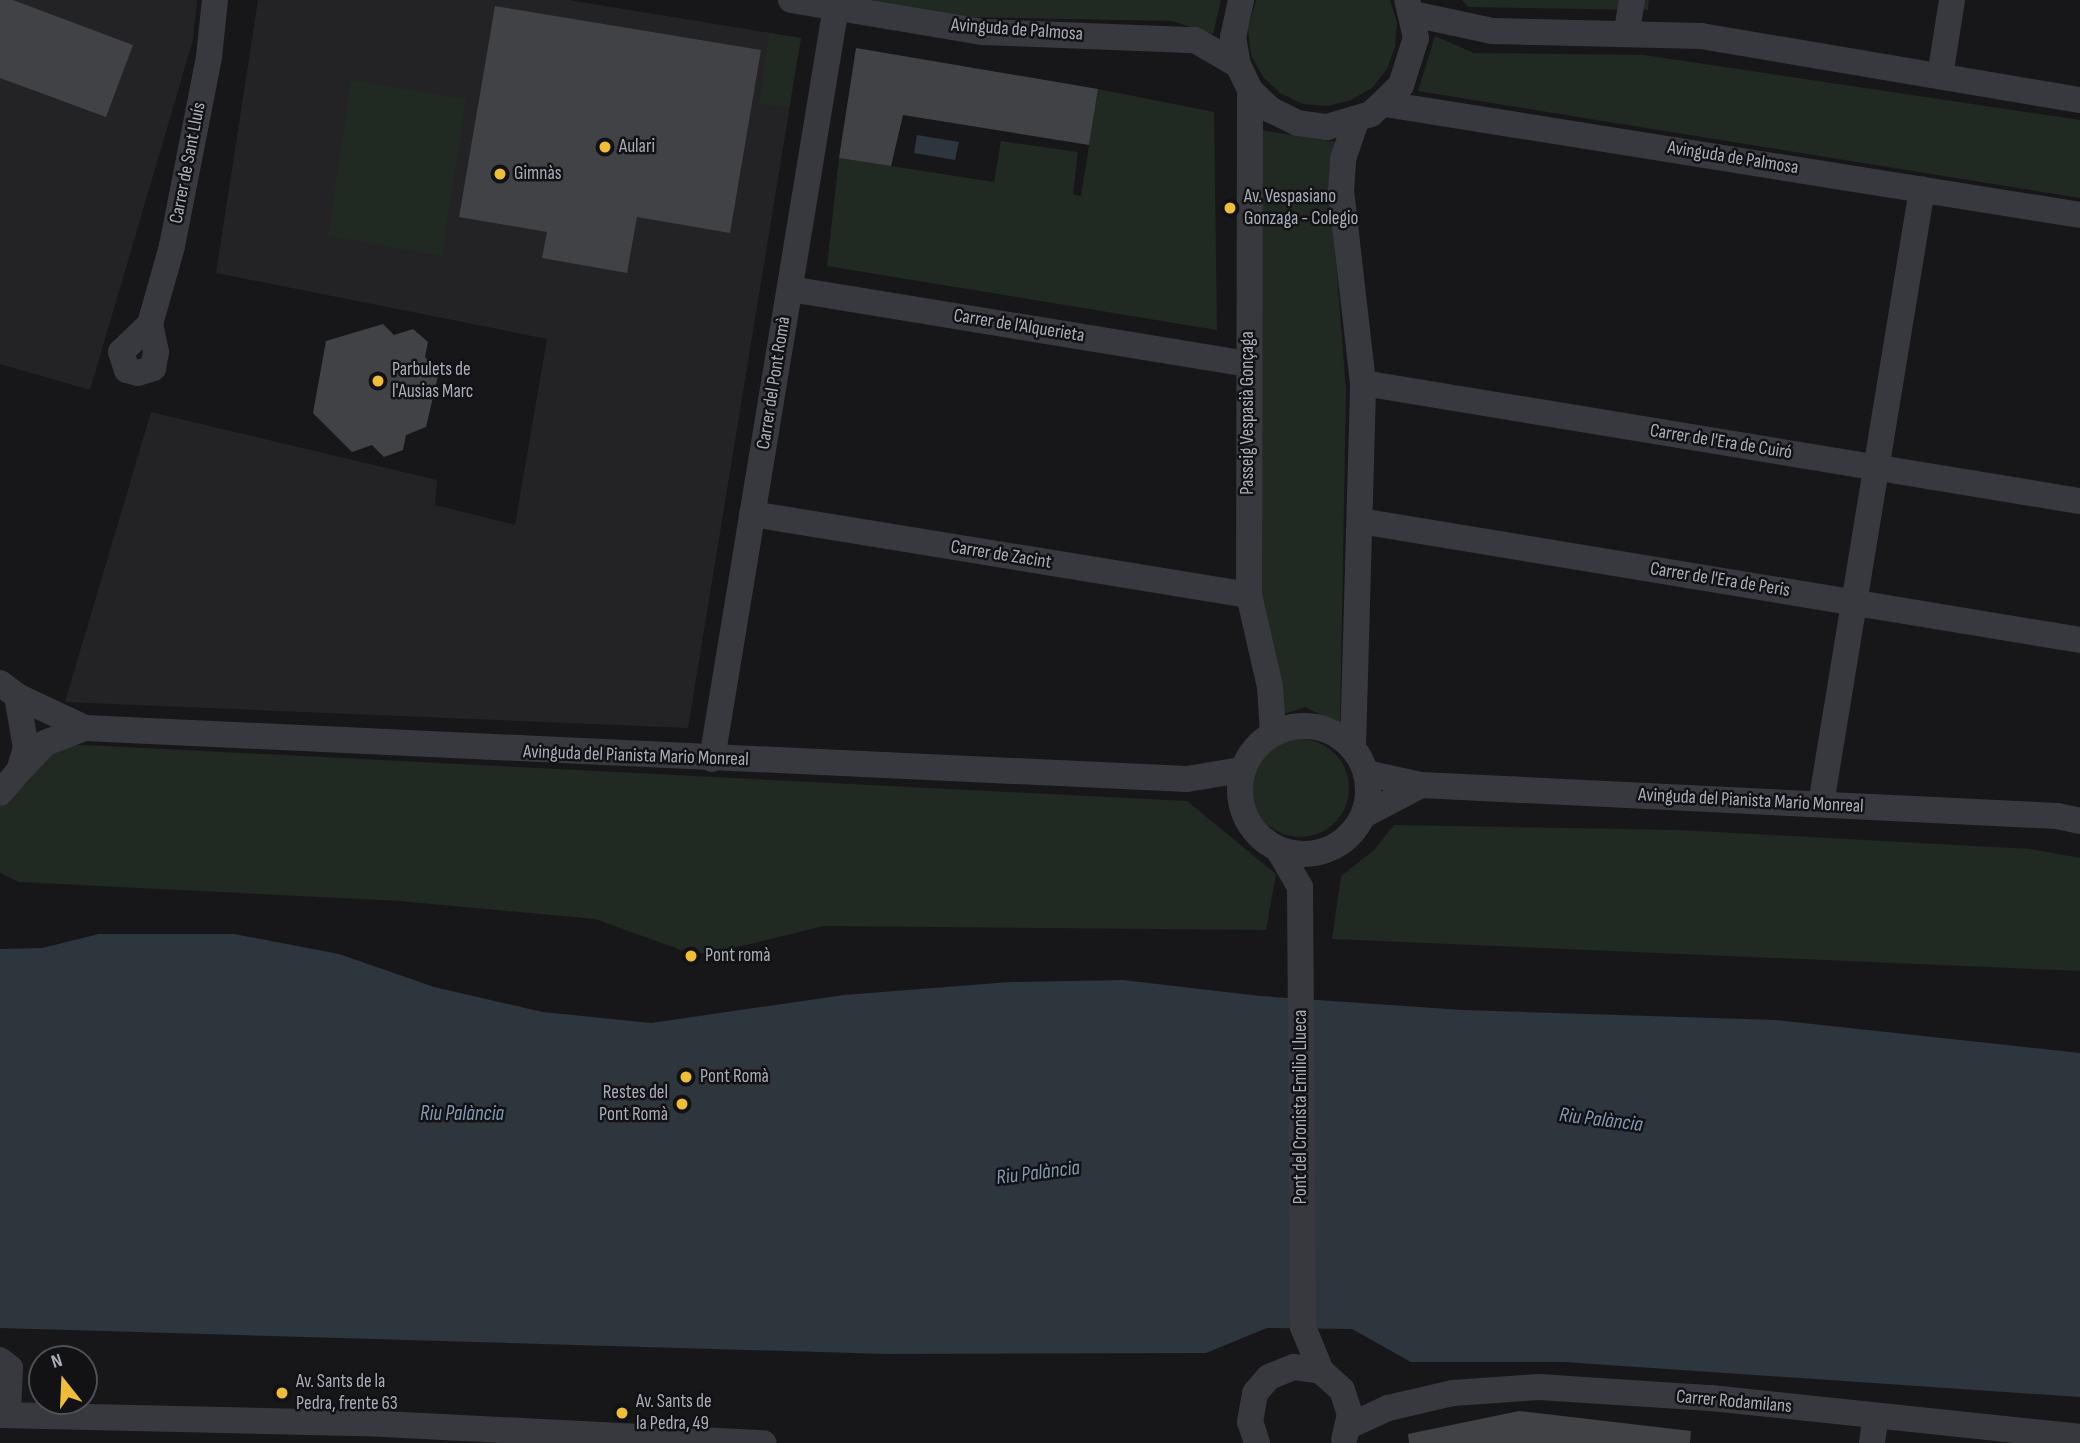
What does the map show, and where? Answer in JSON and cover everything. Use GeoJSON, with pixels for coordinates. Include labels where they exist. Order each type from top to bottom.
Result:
{"type":"FeatureCollection","features":[{"type":"Feature","properties":{"kind":"street","name":"Carrer de Sant Lluís"},"geometry":{"type":"LineString","coordinates":[[150,324],[172,246],[209,57],[215,0]]}},
{"type":"Feature","properties":{"kind":"street","name":"Avinguda de Palmosa"},"geometry":{"type":"LineString","coordinates":[[791,0],[984,32],[1195,40],[1238,65]]}},
{"type":"Feature","properties":{"kind":"street"},"geometry":{"type":"LineString","coordinates":[[1241,0],[1233,37],[1238,65],[1250,90],[1271,110],[1298,123],[1327,127],[1356,121],[1385,104],[1412,62],[1416,38],[1410,7],[1492,31],[1627,30],[1701,36],[2080,100]]}},
{"type":"Feature","properties":{"kind":"street"},"geometry":{"type":"LineString","coordinates":[[1627,30],[1632,0]]}},
{"type":"Feature","properties":{"kind":"street"},"geometry":{"type":"LineString","coordinates":[[1940,76],[1952,0]]}},
{"type":"Feature","properties":{"kind":"street","name":"Carrer del Pont Romà"},"geometry":{"type":"LineString","coordinates":[[712,759],[836,7]]}},
{"type":"Feature","properties":{"kind":"street","name":"Passeig Vespasià Gonçaga"},"geometry":{"type":"LineString","coordinates":[[1250,90],[1249,595],[1270,687],[1273,733]]}},
{"type":"Feature","properties":{"kind":"street","name":"Avinguda de Palmosa"},"geometry":{"type":"LineString","coordinates":[[1385,104],[2080,215]]}},
{"type":"Feature","properties":{"kind":"street"},"geometry":{"type":"LineString","coordinates":[[1353,747],[1363,383],[1341,191],[1343,159],[1356,121]]}},
{"type":"Feature","properties":{"kind":"street"},"geometry":{"type":"LineString","coordinates":[[1821,804],[1922,189]]}},
{"type":"Feature","properties":{"kind":"street","name":"Carrer de l’Alquerieta"},"geometry":{"type":"LineString","coordinates":[[789,289],[1248,364]]}},
{"type":"Feature","properties":{"kind":"street","name":"Carrer de l'Era de Cuiró"},"geometry":{"type":"LineString","coordinates":[[1363,383],[2080,501]]}},
{"type":"Feature","properties":{"kind":"street","name":"Carrer de Zacint"},"geometry":{"type":"LineString","coordinates":[[752,514],[1249,595]]}},
{"type":"Feature","properties":{"kind":"street","name":"Carrer de l'Era de Peris"},"geometry":{"type":"LineString","coordinates":[[1360,521],[2080,640]]}},
{"type":"Feature","properties":{"kind":"street"},"geometry":{"type":"LineString","coordinates":[[9,690],[26,747],[19,771]]}},
{"type":"Feature","properties":{"kind":"street","name":"Avinguda del Pianista Mario Monreal"},"geometry":{"type":"LineString","coordinates":[[9,690],[55,703],[85,728]]}},
{"type":"Feature","properties":{"kind":"street"},"geometry":{"type":"LineString","coordinates":[[1312,726],[1336,733],[1353,747],[1366,773],[1364,814],[1344,841],[1324,851],[1300,854],[1278,849],[1254,831],[1241,805],[1242,770],[1255,748],[1273,733],[1312,726]]}},
{"type":"Feature","properties":{"kind":"street","name":"Avinguda del Pianista Mario Monreal"},"geometry":{"type":"LineString","coordinates":[[0,793],[46,743],[85,728],[1188,779],[1242,770]]}},
{"type":"Feature","properties":{"kind":"street","name":"Avinguda del Pianista Mario Monreal"},"geometry":{"type":"LineString","coordinates":[[1366,773],[1422,785],[2057,816],[2080,821]]}},
{"type":"Feature","properties":{"kind":"street","name":"Avinguda del Pianista Mario Monreal"},"geometry":{"type":"LineString","coordinates":[[1188,779],[1241,805]]}},
{"type":"Feature","properties":{"kind":"street","name":"Avinguda del Pianista Mario Monreal"},"geometry":{"type":"LineString","coordinates":[[1364,814],[1422,785]]}},
{"type":"Feature","properties":{"kind":"street","name":"Pont del Cronista Emilio Llueca"},"geometry":{"type":"LineString","coordinates":[[1278,849],[1300,887],[1303,1327],[1321,1371]]}},
{"type":"Feature","properties":{"kind":"street"},"geometry":{"type":"LineString","coordinates":[[1300,887],[1324,851]]}},
{"type":"Feature","properties":{"kind":"street","name":"Pont del Cronista Emilio Llueca"},"geometry":{"type":"LineString","coordinates":[[1249,1438],[1250,1412],[1255,1393],[1280,1371],[1303,1327]]}},
{"type":"Feature","properties":{"kind":"street"},"geometry":{"type":"LineString","coordinates":[[0,1360],[10,1368],[4,1415],[169,1432],[364,1433],[763,1443]]}},
{"type":"Feature","properties":{"kind":"street"},"geometry":{"type":"LineString","coordinates":[[1280,1371],[1308,1367],[1321,1371],[1342,1390],[1346,1424]]}},
{"type":"Feature","properties":{"kind":"street","name":"Carrer Rodamilans"},"geometry":{"type":"LineString","coordinates":[[1346,1424],[1388,1408],[1453,1392],[1539,1387],[1876,1416],[2080,1437]]}},
{"type":"Feature","properties":{"kind":"street"},"geometry":{"type":"LineString","coordinates":[[1872,1443],[1876,1416]]}},
{"type":"Feature","properties":{"kind":"shaded area"},"geometry":{"type":"Polygon","coordinates":[[[0,0],[197,0],[193,40],[90,390],[0,364],[0,0]]]}},
{"type":"Feature","properties":{"kind":"shaded area"},"geometry":{"type":"Polygon","coordinates":[[[258,0],[569,0],[801,38],[688,728],[65,702],[151,412],[437,480],[435,505],[515,525],[547,339],[216,273],[258,0]]]}},
{"type":"Feature","properties":{"kind":"shaded area"},"geometry":{"type":"Polygon","coordinates":[[[856,0],[1221,0],[1213,34],[1172,21],[962,17],[856,0]]]}},
{"type":"Feature","properties":{"kind":"shaded area"},"geometry":{"type":"Polygon","coordinates":[[[1256,0],[1390,0],[1397,22],[1395,47],[1387,69],[1372,88],[1351,100],[1328,106],[1303,104],[1280,93],[1263,77],[1251,55],[1248,30],[1256,0]]]}},
{"type":"Feature","properties":{"kind":"shaded area"},"geometry":{"type":"Polygon","coordinates":[[[1462,0],[1649,0],[1648,10],[1468,7],[1462,0]]]}},
{"type":"Feature","properties":{"kind":"shaded area"},"geometry":{"type":"Polygon","coordinates":[[[769,33],[801,38],[789,107],[759,104],[769,33]]]}},
{"type":"Feature","properties":{"kind":"shaded area"},"geometry":{"type":"Polygon","coordinates":[[[1435,36],[1474,53],[1644,55],[2080,120],[2080,198],[1418,91],[1435,36]]]}},
{"type":"Feature","properties":{"kind":"shaded area"},"geometry":{"type":"Polygon","coordinates":[[[351,80],[466,99],[442,256],[328,236],[351,80]]]}},
{"type":"Feature","properties":{"kind":"shaded area"},"geometry":{"type":"Polygon","coordinates":[[[1098,89],[1214,112],[1217,330],[827,266],[839,158],[994,182],[1001,141],[1078,152],[1073,194],[1081,196],[1098,89]]]}},
{"type":"Feature","properties":{"kind":"shaded area"},"geometry":{"type":"Polygon","coordinates":[[[1260,130],[1336,142],[1330,182],[1346,390],[1340,724],[1305,707],[1284,714],[1259,592],[1260,130]]]}},
{"type":"Feature","properties":{"kind":"shaded area"},"geometry":{"type":"Polygon","coordinates":[[[1300,739],[1319,743],[1335,753],[1345,769],[1349,788],[1345,807],[1335,823],[1319,833],[1300,837],[1281,833],[1265,823],[1255,807],[1251,788],[1255,769],[1265,753],[1281,743],[1300,739]]]}},
{"type":"Feature","properties":{"kind":"shaded area"},"geometry":{"type":"Polygon","coordinates":[[[45,743],[1187,801],[1276,874],[1266,930],[824,926],[708,954],[681,950],[595,919],[400,901],[19,882],[0,873],[0,790],[45,743]]]}},
{"type":"Feature","properties":{"kind":"shaded area"},"geometry":{"type":"Polygon","coordinates":[[[1394,825],[1679,830],[2030,849],[2080,858],[2080,971],[1332,939],[1341,876],[1374,850],[1394,825]]]}},
{"type":"Feature","properties":{"kind":"water"},"geometry":{"type":"Polygon","coordinates":[[[917,135],[959,142],[955,160],[914,153],[917,135]]]}},
{"type":"Feature","properties":{"kind":"water","name":"Riu Palància"},"geometry":{"type":"Polygon","coordinates":[[[99,934],[234,934],[339,954],[434,987],[543,1012],[651,1023],[844,995],[1010,982],[1123,980],[1260,996],[1463,1010],[1775,1020],[2080,1053],[2080,1397],[1564,1362],[1411,1362],[1352,1329],[1267,1328],[1206,1353],[886,1354],[0,1328],[0,949],[42,948],[99,934]]]}},
{"type":"Feature","properties":{"kind":"building"},"geometry":{"type":"Polygon","coordinates":[[[0,0],[13,0],[133,45],[106,117],[0,78],[0,0]]]}},
{"type":"Feature","properties":{"kind":"building"},"geometry":{"type":"Polygon","coordinates":[[[495,6],[761,50],[730,233],[637,217],[627,273],[542,258],[547,232],[459,217],[495,6]]]}},
{"type":"Feature","properties":{"kind":"building"},"geometry":{"type":"Polygon","coordinates":[[[856,48],[1098,89],[1089,145],[903,115],[891,166],[839,158],[856,48]]]}},
{"type":"Feature","properties":{"kind":"building","name":"Parbulets de l'Ausias Marc"},"geometry":{"type":"Polygon","coordinates":[[[383,324],[394,335],[413,329],[428,342],[425,357],[439,372],[426,427],[406,435],[403,450],[384,457],[372,445],[352,452],[313,413],[326,341],[383,324]]]}},
{"type":"Feature","properties":{"kind":"building"},"geometry":{"type":"Polygon","coordinates":[[[1519,1411],[1691,1431],[1690,1443],[1409,1443],[1408,1434],[1519,1411]]]}},
{"type":"Feature","properties":{"kind":"place","name":"Aulari"},"geometry":{"type":"Point","coordinates":[605,147]}},
{"type":"Feature","properties":{"kind":"place","name":"Gimnàs"},"geometry":{"type":"Point","coordinates":[500,174]}},
{"type":"Feature","properties":{"kind":"place","name":"Av. Vespasiano Gonzaga - Colegio"},"geometry":{"type":"Point","coordinates":[1230,208]}},
{"type":"Feature","properties":{"kind":"place","name":"Parbulets de l'Ausias Marc"},"geometry":{"type":"Point","coordinates":[378,381]}},
{"type":"Feature","properties":{"kind":"place","name":"Pont romà"},"geometry":{"type":"Point","coordinates":[691,956]}},
{"type":"Feature","properties":{"kind":"place","name":"Pont Romà"},"geometry":{"type":"Point","coordinates":[686,1077]}},
{"type":"Feature","properties":{"kind":"place","name":"Restes del Pont Romà"},"geometry":{"type":"Point","coordinates":[682,1104]}},
{"type":"Feature","properties":{"kind":"place","name":"Av. Sants de la Pedra, frente 63"},"geometry":{"type":"Point","coordinates":[282,1393]}},
{"type":"Feature","properties":{"kind":"place","name":"Av. Sants de la Pedra, 49"},"geometry":{"type":"Point","coordinates":[622,1413]}}]}
